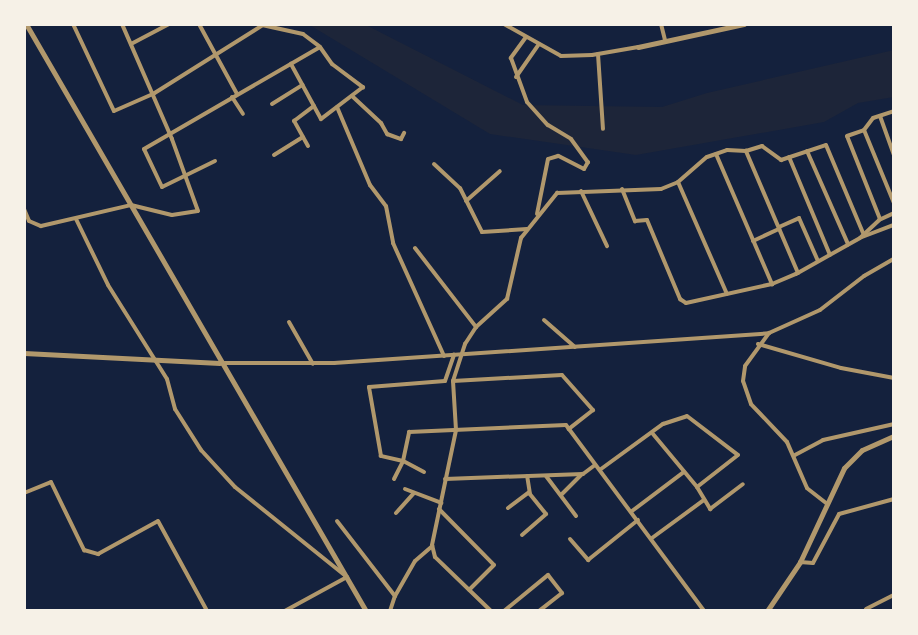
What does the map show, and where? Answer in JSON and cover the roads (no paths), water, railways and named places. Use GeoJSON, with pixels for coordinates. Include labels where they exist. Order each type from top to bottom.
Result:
{"type":"FeatureCollection","features":[{"type":"Feature","properties":{"kind":"street"},"geometry":{"type":"LineString","coordinates":[[26,24],[366,611]]}},
{"type":"Feature","properties":{"kind":"street"},"geometry":{"type":"LineString","coordinates":[[73,24],[114,111],[153,94],[262,24],[287,28],[320,47],[332,64],[363,87],[321,119],[291,64]]}},
{"type":"Feature","properties":{"kind":"street"},"geometry":{"type":"LineString","coordinates":[[24,209],[29,221],[41,226],[131,205],[172,215],[198,211],[171,135],[122,24]]}},
{"type":"Feature","properties":{"kind":"street"},"geometry":{"type":"LineString","coordinates":[[131,44],[169,24]]}},
{"type":"Feature","properties":{"kind":"street"},"geometry":{"type":"LineString","coordinates":[[199,24],[243,114]]}},
{"type":"Feature","properties":{"kind":"street"},"geometry":{"type":"LineString","coordinates":[[504,24],[561,56],[598,54],[744,24]]}},
{"type":"Feature","properties":{"kind":"street"},"geometry":{"type":"LineString","coordinates":[[661,24],[665,40]]}},
{"type":"Feature","properties":{"kind":"street"},"geometry":{"type":"LineString","coordinates":[[526,37],[511,58],[527,102],[548,125],[571,139],[588,162],[584,169],[558,156],[548,159],[536,217]]}},
{"type":"Feature","properties":{"kind":"street"},"geometry":{"type":"LineString","coordinates":[[516,77],[539,44]]}},
{"type":"Feature","properties":{"kind":"street"},"geometry":{"type":"LineString","coordinates":[[215,161],[162,187],[144,149],[320,47]]}},
{"type":"Feature","properties":{"kind":"street"},"geometry":{"type":"LineString","coordinates":[[598,54],[603,129]]}},
{"type":"Feature","properties":{"kind":"street"},"geometry":{"type":"LineString","coordinates":[[272,104],[302,85]]}},
{"type":"Feature","properties":{"kind":"street"},"geometry":{"type":"LineString","coordinates":[[352,96],[387,134],[400,142],[404,133]]}},
{"type":"Feature","properties":{"kind":"street"},"geometry":{"type":"LineString","coordinates":[[308,146],[294,121],[314,106]]}},
{"type":"Feature","properties":{"kind":"street"},"geometry":{"type":"LineString","coordinates":[[337,107],[370,185],[386,206],[393,243],[444,356]]}},
{"type":"Feature","properties":{"kind":"street"},"geometry":{"type":"LineString","coordinates":[[880,219],[847,136],[864,130],[873,118],[894,111]]}},
{"type":"Feature","properties":{"kind":"street"},"geometry":{"type":"LineString","coordinates":[[880,116],[894,155]]}},
{"type":"Feature","properties":{"kind":"street"},"geometry":{"type":"LineString","coordinates":[[864,130],[894,203]]}},
{"type":"Feature","properties":{"kind":"street"},"geometry":{"type":"LineString","coordinates":[[274,155],[303,137]]}},
{"type":"Feature","properties":{"kind":"street"},"geometry":{"type":"LineString","coordinates":[[491,611],[435,557],[432,546],[456,430],[453,381],[461,354],[476,327],[507,299],[521,238],[557,193],[661,189],[678,182],[716,154],[727,150],[746,151],[762,146],[781,160],[826,145],[862,236]]}},
{"type":"Feature","properties":{"kind":"street"},"geometry":{"type":"LineString","coordinates":[[746,151],[798,273]]}},
{"type":"Feature","properties":{"kind":"street"},"geometry":{"type":"LineString","coordinates":[[807,151],[848,244]]}},
{"type":"Feature","properties":{"kind":"street"},"geometry":{"type":"LineString","coordinates":[[716,154],[772,284]]}},
{"type":"Feature","properties":{"kind":"street"},"geometry":{"type":"LineString","coordinates":[[789,157],[830,255]]}},
{"type":"Feature","properties":{"kind":"street"},"geometry":{"type":"LineString","coordinates":[[434,164],[460,188],[482,232],[527,229]]}},
{"type":"Feature","properties":{"kind":"street"},"geometry":{"type":"LineString","coordinates":[[466,201],[500,171]]}},
{"type":"Feature","properties":{"kind":"street"},"geometry":{"type":"LineString","coordinates":[[678,182],[728,295]]}},
{"type":"Feature","properties":{"kind":"street"},"geometry":{"type":"LineString","coordinates":[[622,189],[635,221],[647,220],[680,299],[686,303],[772,284],[798,273],[862,236],[894,225]]}},
{"type":"Feature","properties":{"kind":"street"},"geometry":{"type":"LineString","coordinates":[[581,191],[607,246]]}},
{"type":"Feature","properties":{"kind":"street"},"geometry":{"type":"LineString","coordinates":[[862,236],[880,219],[894,213]]}},
{"type":"Feature","properties":{"kind":"street"},"geometry":{"type":"LineString","coordinates":[[753,241],[799,218],[818,261]]}},
{"type":"Feature","properties":{"kind":"street"},"geometry":{"type":"LineString","coordinates":[[76,219],[108,285],[171,388],[175,409],[201,450],[235,487],[347,577]]}},
{"type":"Feature","properties":{"kind":"street"},"geometry":{"type":"LineString","coordinates":[[415,248],[476,327]]}},
{"type":"Feature","properties":{"kind":"street"},"geometry":{"type":"LineString","coordinates":[[24,353],[221,363],[313,364],[769,333],[820,310],[864,276],[894,259]]}},
{"type":"Feature","properties":{"kind":"street"},"geometry":{"type":"LineString","coordinates":[[544,320],[575,347]]}},
{"type":"Feature","properties":{"kind":"street"},"geometry":{"type":"LineString","coordinates":[[289,322],[313,364]]}},
{"type":"Feature","properties":{"kind":"street"},"geometry":{"type":"LineString","coordinates":[[769,333],[758,344],[745,366],[746,392],[751,404],[795,455],[807,488],[826,503]]}},
{"type":"Feature","properties":{"kind":"street"},"geometry":{"type":"LineString","coordinates":[[758,344],[841,368],[894,378]]}},
{"type":"Feature","properties":{"kind":"street"},"geometry":{"type":"LineString","coordinates":[[424,472],[403,461],[381,456],[369,387],[445,381],[454,355]]}},
{"type":"Feature","properties":{"kind":"street"},"geometry":{"type":"LineString","coordinates":[[453,381],[562,375],[593,410],[569,429]]}},
{"type":"Feature","properties":{"kind":"street"},"geometry":{"type":"LineString","coordinates":[[601,469],[663,424],[687,416],[738,455],[697,487]]}},
{"type":"Feature","properties":{"kind":"street"},"geometry":{"type":"LineString","coordinates":[[795,455],[823,440],[894,424]]}},
{"type":"Feature","properties":{"kind":"street"},"geometry":{"type":"LineString","coordinates":[[394,479],[403,461],[409,432],[566,425],[704,611]]}},
{"type":"Feature","properties":{"kind":"street"},"geometry":{"type":"LineString","coordinates":[[652,433],[697,487],[710,509],[743,484]]}},
{"type":"Feature","properties":{"kind":"street"},"geometry":{"type":"LineString","coordinates":[[767,611],[800,562],[835,479],[852,458],[871,445],[894,436]]}},
{"type":"Feature","properties":{"kind":"street"},"geometry":{"type":"LineString","coordinates":[[561,495],[596,464]]}},
{"type":"Feature","properties":{"kind":"street"},"geometry":{"type":"LineString","coordinates":[[632,511],[684,472]]}},
{"type":"Feature","properties":{"kind":"street"},"geometry":{"type":"LineString","coordinates":[[445,479],[583,474]]}},
{"type":"Feature","properties":{"kind":"street"},"geometry":{"type":"LineString","coordinates":[[545,475],[576,516]]}},
{"type":"Feature","properties":{"kind":"street"},"geometry":{"type":"LineString","coordinates":[[522,535],[546,514],[529,492],[527,476]]}},
{"type":"Feature","properties":{"kind":"street"},"geometry":{"type":"LineString","coordinates":[[24,493],[51,482],[84,550],[98,554],[158,521],[207,611]]}},
{"type":"Feature","properties":{"kind":"street"},"geometry":{"type":"LineString","coordinates":[[405,489],[440,506],[494,565],[469,590]]}},
{"type":"Feature","properties":{"kind":"street"},"geometry":{"type":"LineString","coordinates":[[508,508],[529,492]]}},
{"type":"Feature","properties":{"kind":"street"},"geometry":{"type":"LineString","coordinates":[[396,513],[414,493]]}},
{"type":"Feature","properties":{"kind":"street"},"geometry":{"type":"LineString","coordinates":[[800,562],[813,563],[839,514],[894,499]]}},
{"type":"Feature","properties":{"kind":"street"},"geometry":{"type":"LineString","coordinates":[[652,538],[704,500]]}},
{"type":"Feature","properties":{"kind":"street"},"geometry":{"type":"LineString","coordinates":[[570,539],[588,560],[638,520]]}},
{"type":"Feature","properties":{"kind":"street"},"geometry":{"type":"LineString","coordinates":[[337,521],[395,596]]}},
{"type":"Feature","properties":{"kind":"street"},"geometry":{"type":"LineString","coordinates":[[390,611],[415,561],[432,546]]}},
{"type":"Feature","properties":{"kind":"street"},"geometry":{"type":"LineString","coordinates":[[504,611],[548,575],[562,593],[539,611]]}},
{"type":"Feature","properties":{"kind":"street"},"geometry":{"type":"LineString","coordinates":[[285,611],[347,577]]}},
{"type":"Feature","properties":{"kind":"street"},"geometry":{"type":"LineString","coordinates":[[866,609],[894,595]]}}]}
